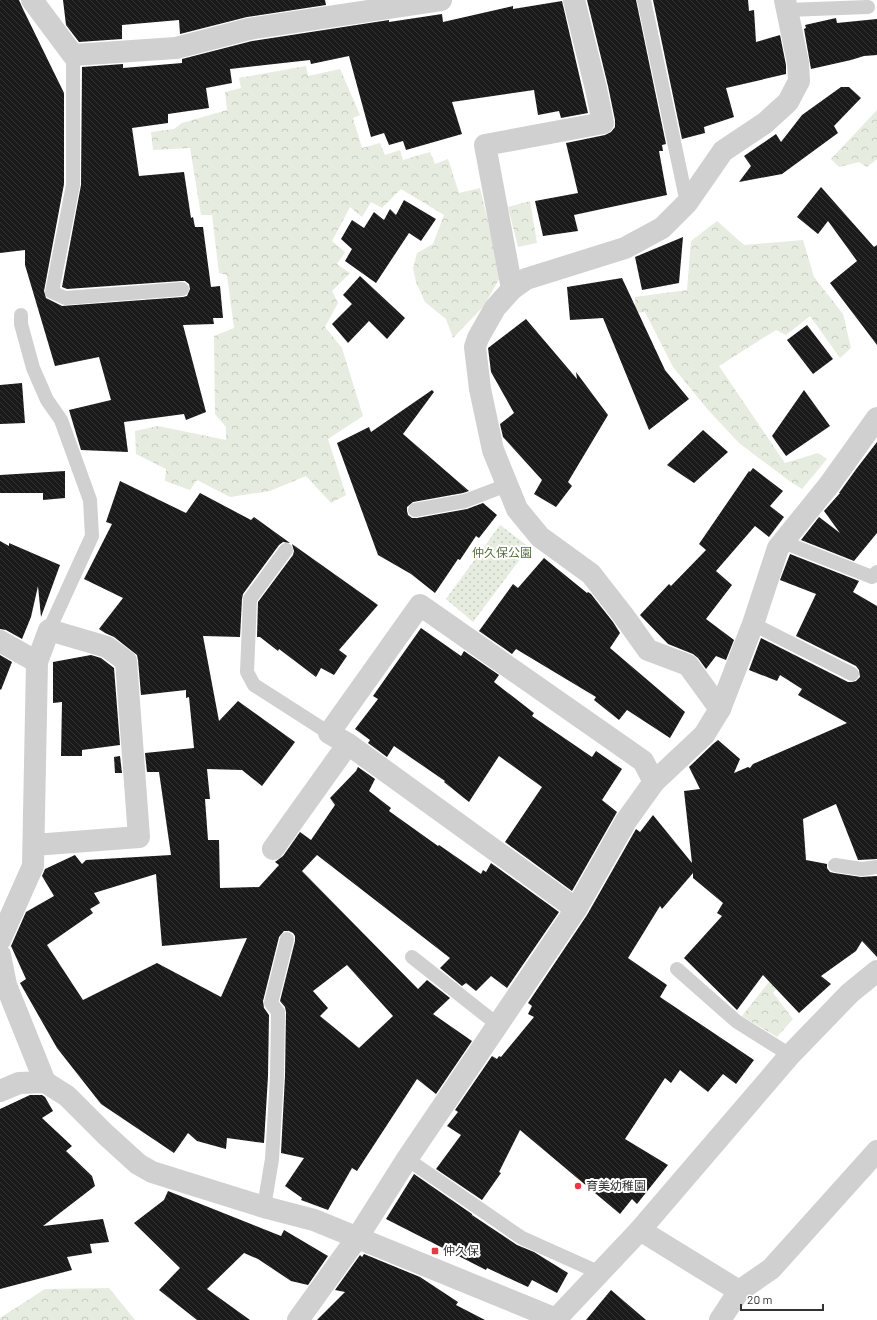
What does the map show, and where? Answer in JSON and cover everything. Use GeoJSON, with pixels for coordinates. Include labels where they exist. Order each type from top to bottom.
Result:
{"type":"FeatureCollection","features":[{"type":"Feature","properties":{"kind":"street"},"geometry":{"type":"LineString","coordinates":[[32,0],[73,55],[176,48],[249,29],[441,0]]}},
{"type":"Feature","properties":{"kind":"street"},"geometry":{"type":"LineString","coordinates":[[512,289],[484,145],[603,122],[574,0]]}},
{"type":"Feature","properties":{"kind":"street"},"geometry":{"type":"LineString","coordinates":[[720,709],[688,665],[648,650],[591,574],[540,537],[517,509],[493,450],[480,389],[475,347],[478,338],[495,308],[512,289],[526,279],[625,248],[662,228],[687,203],[723,151],[765,123],[788,102],[799,81],[798,63],[786,5]]}},
{"type":"Feature","properties":{"kind":"street"},"geometry":{"type":"LineString","coordinates":[[298,1320],[356,1238],[406,1159],[576,909],[626,821],[654,782],[704,735],[720,709],[753,624],[778,548],[829,485],[877,418]]}},
{"type":"Feature","properties":{"kind":"street"},"geometry":{"type":"LineString","coordinates":[[273,849],[338,738],[420,605],[643,761],[654,782]]}},
{"type":"Feature","properties":{"kind":"street"},"geometry":{"type":"LineString","coordinates":[[0,940],[33,866],[37,662],[49,630],[107,648],[126,661],[140,837],[34,845]]}},
{"type":"Feature","properties":{"kind":"street"},"geometry":{"type":"LineString","coordinates":[[0,641],[37,662]]}},
{"type":"Feature","properties":{"kind":"street"},"geometry":{"type":"LineString","coordinates":[[338,738],[576,909]]}},
{"type":"Feature","properties":{"kind":"street"},"geometry":{"type":"LineString","coordinates":[[0,955],[6,985],[45,1082],[67,1096],[138,1164],[152,1172],[264,1208],[314,1220],[555,1319],[640,1230],[790,1055],[850,992],[877,971]]}},
{"type":"Feature","properties":{"kind":"street"},"geometry":{"type":"LineString","coordinates":[[0,1091],[19,1084],[45,1082]]}},
{"type":"Feature","properties":{"kind":"street"},"geometry":{"type":"LineString","coordinates":[[720,1320],[739,1291],[771,1269],[877,1151]]}},
{"type":"Feature","properties":{"kind":"street"},"geometry":{"type":"LineString","coordinates":[[640,1230],[739,1291]]}},
{"type":"Feature","properties":{"kind":"lane"},"geometry":{"type":"LineString","coordinates":[[644,0],[687,203]]}},
{"type":"Feature","properties":{"kind":"lane"},"geometry":{"type":"LineString","coordinates":[[786,5],[868,7]]}},
{"type":"Feature","properties":{"kind":"lane"},"geometry":{"type":"LineString","coordinates":[[73,55],[73,185],[52,292],[64,298],[182,289]]}},
{"type":"Feature","properties":{"kind":"lane"},"geometry":{"type":"LineString","coordinates":[[21,315],[21,324],[33,368],[47,400],[61,420],[90,500],[92,536],[49,630]]}},
{"type":"Feature","properties":{"kind":"lane"},"geometry":{"type":"LineString","coordinates":[[415,510],[465,501],[507,485]]}},
{"type":"Feature","properties":{"kind":"lane"},"geometry":{"type":"LineString","coordinates":[[783,542],[872,577],[877,572]]}},
{"type":"Feature","properties":{"kind":"lane"},"geometry":{"type":"LineString","coordinates":[[286,550],[250,600],[247,672],[254,685],[338,738]]}},
{"type":"Feature","properties":{"kind":"lane"},"geometry":{"type":"LineString","coordinates":[[753,624],[852,674]]}},
{"type":"Feature","properties":{"kind":"lane"},"geometry":{"type":"LineString","coordinates":[[835,865],[862,870],[877,867]]}},
{"type":"Feature","properties":{"kind":"lane"},"geometry":{"type":"LineString","coordinates":[[264,1208],[272,1159],[277,1076],[278,1012],[271,1003],[287,939]]}},
{"type":"Feature","properties":{"kind":"lane"},"geometry":{"type":"LineString","coordinates":[[412,956],[498,1025]]}},
{"type":"Feature","properties":{"kind":"lane"},"geometry":{"type":"LineString","coordinates":[[677,969],[736,1021],[790,1055]]}},
{"type":"Feature","properties":{"kind":"lane"},"geometry":{"type":"LineString","coordinates":[[406,1159],[522,1238],[600,1273]]}},
{"type":"Feature","properties":{"kind":"green space"},"geometry":{"type":"Polygon","coordinates":[[[306,66],[308,76],[340,69],[360,115],[353,118],[362,148],[380,143],[385,155],[400,150],[403,160],[430,152],[435,164],[448,159],[459,193],[480,188],[501,276],[483,307],[453,338],[446,319],[425,302],[416,282],[413,268],[417,253],[433,244],[444,215],[401,189],[382,208],[371,202],[362,217],[350,207],[332,241],[345,252],[337,264],[350,273],[332,291],[338,303],[325,327],[342,348],[363,416],[328,439],[346,495],[331,503],[306,476],[270,491],[230,497],[197,480],[190,490],[165,481],[166,469],[136,454],[135,431],[158,426],[226,440],[226,427],[215,414],[214,336],[234,328],[227,275],[219,273],[212,215],[201,215],[190,148],[153,150],[151,132],[174,129],[182,123],[227,110],[225,92],[241,88],[239,78],[306,66]]]}},
{"type":"Feature","properties":{"kind":"green space"},"geometry":{"type":"Polygon","coordinates":[[[877,110],[877,159],[867,167],[859,162],[839,167],[831,159],[877,110]]]}},
{"type":"Feature","properties":{"kind":"green space"},"geometry":{"type":"Polygon","coordinates":[[[530,201],[537,243],[518,247],[508,207],[530,201]]]}},
{"type":"Feature","properties":{"kind":"green space"},"geometry":{"type":"Polygon","coordinates":[[[717,221],[744,245],[803,240],[814,277],[843,314],[851,348],[840,358],[810,316],[786,335],[776,330],[719,366],[785,463],[818,453],[827,459],[802,489],[739,443],[709,411],[673,367],[645,312],[635,313],[635,297],[687,290],[691,241],[717,221]]]}},
{"type":"Feature","properties":{"kind":"green space","name":"仲久保公園"},"geometry":{"type":"Polygon","coordinates":[[[500,525],[529,547],[473,622],[446,599],[500,525]]]}},
{"type":"Feature","properties":{"kind":"green space"},"geometry":{"type":"Polygon","coordinates":[[[780,968],[788,975],[773,993],[793,1019],[777,1037],[742,1016],[780,968]]]}},
{"type":"Feature","properties":{"kind":"green space"},"geometry":{"type":"Polygon","coordinates":[[[109,1288],[135,1320],[0,1320],[0,1318],[45,1289],[109,1288]]]}},
{"type":"Feature","properties":{"kind":"building"},"geometry":{"type":"Polygon","coordinates":[[[0,0],[19,0],[64,93],[64,184],[44,291],[46,298],[62,306],[183,297],[187,296],[190,289],[189,284],[185,281],[67,289],[62,287],[81,185],[82,67],[123,64],[123,68],[182,63],[182,59],[252,41],[389,20],[389,22],[442,14],[443,22],[513,6],[513,9],[562,1],[588,113],[561,118],[559,111],[538,115],[534,90],[452,102],[462,134],[406,150],[403,141],[389,145],[384,133],[371,137],[349,56],[311,64],[310,60],[230,69],[232,83],[206,88],[209,108],[168,114],[168,123],[132,128],[139,176],[184,172],[191,218],[193,217],[195,227],[203,227],[211,287],[220,286],[223,318],[213,318],[214,324],[183,325],[206,412],[186,420],[184,414],[124,422],[128,452],[81,450],[69,410],[111,400],[99,357],[55,366],[25,265],[25,250],[0,253],[0,0]]]}},
{"type":"Feature","properties":{"kind":"building"},"geometry":{"type":"Polygon","coordinates":[[[63,0],[325,0],[326,5],[247,17],[180,34],[179,20],[122,25],[122,39],[79,42],[66,25],[63,0]]]}},
{"type":"Feature","properties":{"kind":"building"},"geometry":{"type":"Polygon","coordinates":[[[587,0],[636,0],[666,144],[662,145],[663,151],[659,151],[667,195],[574,215],[578,231],[543,236],[535,201],[578,193],[566,143],[605,135],[611,132],[615,127],[608,86],[587,0]]]}},
{"type":"Feature","properties":{"kind":"building"},"geometry":{"type":"Polygon","coordinates":[[[653,0],[748,0],[749,11],[754,10],[756,42],[780,35],[786,65],[786,74],[726,88],[734,117],[704,127],[705,133],[682,139],[653,0]]]}},
{"type":"Feature","properties":{"kind":"building"},"geometry":{"type":"Polygon","coordinates":[[[836,18],[837,23],[877,19],[877,55],[864,56],[811,69],[804,29],[806,28],[805,25],[836,18]]]}},
{"type":"Feature","properties":{"kind":"building"},"geometry":{"type":"Polygon","coordinates":[[[841,87],[849,87],[861,98],[834,126],[838,133],[782,174],[739,182],[751,166],[744,156],[776,134],[781,142],[802,115],[841,87]]]}},
{"type":"Feature","properties":{"kind":"building"},"geometry":{"type":"Polygon","coordinates":[[[821,187],[874,247],[877,245],[877,345],[830,283],[857,261],[828,221],[818,234],[797,217],[821,187]]]}},
{"type":"Feature","properties":{"kind":"building"},"geometry":{"type":"Polygon","coordinates":[[[404,200],[436,219],[421,241],[409,233],[376,283],[345,261],[352,249],[341,239],[352,220],[364,228],[374,212],[384,220],[390,209],[396,215],[404,200]]]}},
{"type":"Feature","properties":{"kind":"building"},"geometry":{"type":"Polygon","coordinates":[[[683,237],[679,283],[642,290],[635,257],[683,237]]]}},
{"type":"Feature","properties":{"kind":"building"},"geometry":{"type":"Polygon","coordinates":[[[360,276],[405,318],[387,339],[369,321],[348,343],[332,324],[352,304],[343,295],[360,276]]]}},
{"type":"Feature","properties":{"kind":"building"},"geometry":{"type":"Polygon","coordinates":[[[622,278],[665,370],[689,399],[649,430],[603,318],[570,320],[567,287],[622,278]]]}},
{"type":"Feature","properties":{"kind":"building"},"geometry":{"type":"Polygon","coordinates":[[[526,319],[577,379],[576,372],[608,415],[568,482],[572,486],[556,507],[534,494],[542,480],[503,437],[500,424],[514,413],[491,372],[488,348],[526,319]]]}},
{"type":"Feature","properties":{"kind":"building"},"geometry":{"type":"Polygon","coordinates":[[[807,325],[833,359],[813,374],[787,340],[807,325]]]}},
{"type":"Feature","properties":{"kind":"building"},"geometry":{"type":"Polygon","coordinates":[[[22,383],[25,423],[0,424],[0,385],[22,383]]]}},
{"type":"Feature","properties":{"kind":"building"},"geometry":{"type":"Polygon","coordinates":[[[432,390],[434,392],[403,434],[469,491],[413,502],[407,507],[408,515],[412,518],[417,518],[467,509],[483,503],[497,515],[479,538],[476,536],[435,593],[411,574],[378,555],[337,443],[369,427],[371,432],[432,390]]]}},
{"type":"Feature","properties":{"kind":"building"},"geometry":{"type":"Polygon","coordinates":[[[804,390],[830,426],[786,456],[772,436],[804,390]]]}},
{"type":"Feature","properties":{"kind":"building"},"geometry":{"type":"Polygon","coordinates":[[[703,430],[728,452],[694,483],[667,465],[703,430]]]}},
{"type":"Feature","properties":{"kind":"building"},"geometry":{"type":"Polygon","coordinates":[[[877,442],[877,533],[854,561],[801,540],[819,517],[840,533],[824,511],[840,493],[877,442]]]}},
{"type":"Feature","properties":{"kind":"building"},"geometry":{"type":"Polygon","coordinates":[[[753,468],[783,491],[770,506],[784,517],[769,537],[755,526],[716,571],[732,585],[706,619],[734,640],[726,660],[716,656],[706,669],[693,654],[668,644],[640,615],[669,584],[671,586],[706,550],[699,544],[749,471],[750,472],[753,468]]]}},
{"type":"Feature","properties":{"kind":"building"},"geometry":{"type":"Polygon","coordinates":[[[65,471],[65,498],[43,500],[43,493],[0,493],[0,475],[65,471]]]}},
{"type":"Feature","properties":{"kind":"building"},"geometry":{"type":"Polygon","coordinates":[[[120,481],[186,513],[200,493],[251,520],[254,517],[290,543],[283,542],[279,545],[243,594],[240,637],[203,636],[219,721],[238,701],[295,742],[262,786],[242,770],[207,769],[210,799],[205,799],[208,840],[219,840],[220,888],[259,887],[279,865],[275,862],[283,856],[300,832],[311,840],[335,805],[330,798],[358,767],[375,779],[369,791],[391,808],[389,811],[481,874],[483,870],[486,872],[491,863],[559,912],[507,988],[491,976],[476,991],[466,983],[462,986],[440,968],[450,958],[317,855],[302,871],[418,989],[427,980],[450,998],[433,1014],[472,1041],[436,1094],[417,1079],[357,1171],[352,1168],[328,1210],[301,1200],[302,1198],[285,1186],[304,1158],[281,1153],[285,1076],[286,1012],[285,1007],[280,1001],[295,941],[295,936],[293,933],[284,931],[279,937],[263,1001],[264,1008],[269,1015],[268,1076],[264,1143],[227,1138],[226,1149],[197,1141],[188,1133],[174,1153],[101,1104],[57,1048],[20,983],[26,979],[11,946],[26,912],[54,896],[42,876],[45,869],[75,855],[82,864],[86,860],[171,855],[159,772],[147,772],[145,753],[194,748],[189,697],[186,698],[186,690],[141,695],[137,655],[114,637],[99,629],[123,598],[84,579],[112,524],[106,522],[120,481]],[[156,874],[94,893],[100,903],[90,909],[93,913],[47,945],[83,1000],[157,963],[221,997],[247,938],[162,946],[156,874]],[[347,965],[313,991],[328,1008],[320,1016],[359,1048],[393,1016],[347,965]]]}},
{"type":"Feature","properties":{"kind":"building"},"geometry":{"type":"Polygon","coordinates":[[[0,541],[9,546],[9,543],[60,565],[41,617],[38,586],[31,617],[22,639],[6,630],[0,629],[0,541]]]}},
{"type":"Feature","properties":{"kind":"building"},"geometry":{"type":"Polygon","coordinates":[[[292,544],[378,605],[339,650],[347,656],[334,675],[321,668],[316,677],[279,649],[278,651],[260,637],[257,637],[258,602],[293,555],[294,551],[292,544]]]}},
{"type":"Feature","properties":{"kind":"building"},"geometry":{"type":"Polygon","coordinates":[[[790,554],[859,581],[853,592],[877,606],[877,859],[858,860],[836,804],[803,819],[806,860],[827,864],[827,868],[830,872],[834,873],[861,877],[877,876],[877,957],[862,941],[856,951],[821,976],[831,984],[799,1013],[763,975],[737,1010],[684,958],[722,916],[717,913],[723,903],[693,878],[693,873],[662,909],[660,906],[628,958],[667,985],[660,997],[754,1060],[736,1084],[723,1074],[708,1092],[680,1070],[671,1083],[665,1078],[625,1139],[668,1165],[637,1204],[632,1199],[620,1214],[520,1130],[499,1172],[501,1173],[482,1200],[436,1169],[461,1135],[447,1126],[458,1112],[455,1110],[492,1056],[497,1059],[499,1056],[501,1057],[534,1017],[528,1014],[532,1006],[528,1003],[587,915],[636,829],[640,832],[653,815],[692,863],[684,791],[700,789],[689,767],[713,744],[718,740],[740,759],[734,773],[748,767],[750,768],[753,764],[847,723],[798,695],[802,689],[780,675],[777,681],[749,670],[761,638],[848,682],[856,681],[860,677],[859,670],[856,666],[796,636],[816,594],[780,580],[790,554]]]}},
{"type":"Feature","properties":{"kind":"building"},"geometry":{"type":"Polygon","coordinates":[[[544,558],[587,593],[588,592],[591,594],[613,622],[620,633],[610,648],[685,712],[670,738],[627,710],[619,720],[594,700],[596,697],[516,649],[512,654],[479,631],[513,584],[518,588],[544,558]]]}},
{"type":"Feature","properties":{"kind":"building"},"geometry":{"type":"Polygon","coordinates":[[[421,628],[461,656],[464,651],[499,675],[494,682],[534,713],[532,716],[592,757],[596,751],[622,769],[602,800],[617,812],[572,891],[505,842],[542,787],[499,756],[469,802],[444,782],[445,781],[394,746],[387,757],[368,743],[370,740],[355,729],[378,699],[373,696],[421,628]]]}},
{"type":"Feature","properties":{"kind":"building"},"geometry":{"type":"Polygon","coordinates":[[[0,655],[12,662],[1,690],[0,689],[0,655]]]}},
{"type":"Feature","properties":{"kind":"building"},"geometry":{"type":"Polygon","coordinates":[[[91,655],[101,658],[114,668],[120,745],[82,750],[82,756],[61,756],[62,702],[53,703],[53,662],[91,655]]]}},
{"type":"Feature","properties":{"kind":"building"},"geometry":{"type":"Polygon","coordinates":[[[120,756],[122,773],[115,773],[114,757],[120,756]]]}},
{"type":"Feature","properties":{"kind":"building"},"geometry":{"type":"Polygon","coordinates":[[[30,1095],[42,1095],[45,1097],[53,1111],[42,1118],[72,1146],[66,1151],[92,1176],[95,1186],[43,1226],[103,1219],[109,1242],[90,1244],[92,1253],[67,1257],[72,1270],[0,1289],[0,1109],[30,1095]]]}},
{"type":"Feature","properties":{"kind":"building"},"geometry":{"type":"Polygon","coordinates":[[[414,1174],[517,1245],[534,1252],[568,1273],[557,1293],[532,1280],[528,1287],[487,1268],[486,1270],[386,1219],[414,1174]]]}},
{"type":"Feature","properties":{"kind":"building"},"geometry":{"type":"Polygon","coordinates":[[[168,1191],[281,1236],[284,1230],[328,1256],[308,1285],[291,1281],[258,1259],[244,1253],[207,1289],[250,1320],[197,1320],[159,1290],[180,1268],[134,1223],[164,1200],[168,1191]]]}},
{"type":"Feature","properties":{"kind":"building"},"geometry":{"type":"Polygon","coordinates":[[[364,1254],[420,1277],[458,1302],[456,1305],[485,1320],[317,1320],[345,1292],[335,1290],[360,1255],[362,1257],[364,1254]]]}},
{"type":"Feature","properties":{"kind":"building"},"geometry":{"type":"Polygon","coordinates":[[[611,1290],[646,1320],[586,1320],[611,1290]]]}},
{"type":"Feature","properties":{"kind":"place","name":"育美幼稚園"},"geometry":{"type":"Point","coordinates":[578,1186]}},
{"type":"Feature","properties":{"kind":"place","name":"仲久保"},"geometry":{"type":"Point","coordinates":[435,1251]}}]}
